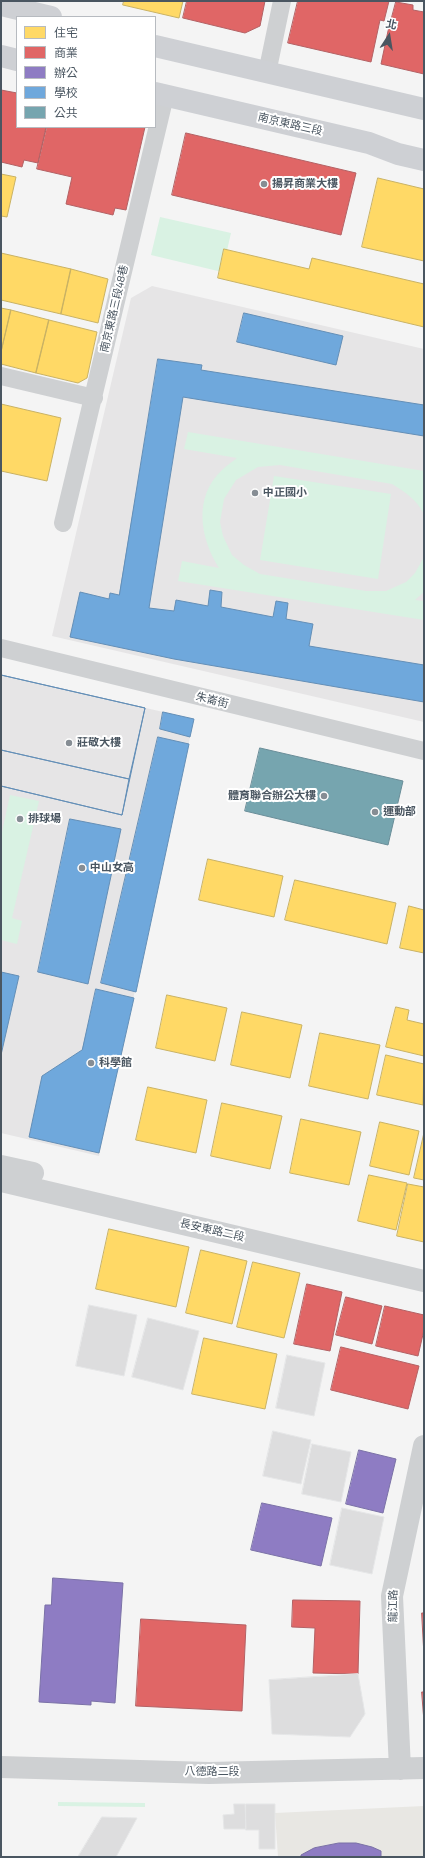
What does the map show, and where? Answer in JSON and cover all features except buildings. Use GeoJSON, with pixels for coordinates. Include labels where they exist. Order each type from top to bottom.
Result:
{"type":"FeatureCollection","features":[{"type":"Feature","properties":{"kind":"main road"},"geometry":{"type":"LineString","coordinates":[[1,5],[47,16]]}},
{"type":"Feature","properties":{"kind":"main road"},"geometry":{"type":"LineString","coordinates":[[156,46],[424,109]]}},
{"type":"Feature","properties":{"kind":"main road"},"geometry":{"type":"LineString","coordinates":[[1,56],[16,60]]}},
{"type":"Feature","properties":{"kind":"main road","name":"南京東路三段"},"geometry":{"type":"LineString","coordinates":[[160,94],[369,143],[398,154],[424,160]]}},
{"type":"Feature","properties":{"kind":"street"},"geometry":{"type":"LineString","coordinates":[[267,73],[282,1]]}},
{"type":"Feature","properties":{"kind":"street","name":"南京東路三段48巷"},"geometry":{"type":"LineString","coordinates":[[156,112],[160,94]]}},
{"type":"Feature","properties":{"kind":"street","name":"南京東路三段48巷"},"geometry":{"type":"LineString","coordinates":[[63,523],[94,398],[153,128]]}},
{"type":"Feature","properties":{"kind":"street"},"geometry":{"type":"LineString","coordinates":[[1,376],[94,398]]}},
{"type":"Feature","properties":{"kind":"street","name":"朱崙街"},"geometry":{"type":"LineString","coordinates":[[1,648],[424,751]]}},
{"type":"Feature","properties":{"kind":"street","name":"長安東路二段"},"geometry":{"type":"LineString","coordinates":[[1,1166],[424,1265]]}},
{"type":"Feature","properties":{"kind":"street","name":"長安東路二段"},"geometry":{"type":"LineString","coordinates":[[1,1181],[424,1281]]}},
{"type":"Feature","properties":{"kind":"street","name":"龍江路"},"geometry":{"type":"LineString","coordinates":[[400,1769],[392,1596],[424,1446]]}},
{"type":"Feature","properties":{"kind":"street","name":"八德路二段"},"geometry":{"type":"LineString","coordinates":[[1,1767],[209,1772],[424,1768]]}},
{"type":"Feature","properties":{"kind":"shaded area","name":"中正國小"},"geometry":{"type":"Polygon","coordinates":[[[152,286],[424,349],[424,722],[52,636],[131,298],[152,286]]]}},
{"type":"Feature","properties":{"kind":"shaded area","name":"中山女高"},"geometry":{"type":"Polygon","coordinates":[[[1,675],[194,719],[99,1156],[1,1133],[1,675]]]}},
{"type":"Feature","properties":{"kind":"shaded area"},"geometry":{"type":"Polygon","coordinates":[[[424,1806],[424,1857],[278,1857],[275,1813],[424,1806]]]}},
{"type":"Feature","properties":{"kind":"green space"},"geometry":{"type":"Polygon","coordinates":[[[160,217],[231,233],[222,272],[151,255],[160,217]]]}},
{"type":"Feature","properties":{"kind":"green space"},"geometry":{"type":"Polygon","coordinates":[[[188,432],[424,471],[424,514],[414,500],[392,484],[280,465],[258,467],[236,480],[224,499],[220,522],[223,536],[232,555],[244,565],[260,574],[366,591],[386,591],[406,582],[415,573],[424,557],[424,592],[415,600],[424,601],[424,620],[178,581],[182,561],[219,568],[207,544],[202,518],[203,505],[207,492],[213,481],[224,468],[237,458],[184,449],[188,432]]]}},
{"type":"Feature","properties":{"kind":"green space"},"geometry":{"type":"Polygon","coordinates":[[[274,476],[391,494],[378,579],[260,560],[274,476]]]}},
{"type":"Feature","properties":{"kind":"green space"},"geometry":{"type":"Polygon","coordinates":[[[10,795],[39,801],[12,918],[22,921],[17,944],[1,940],[1,837],[10,795]]]}},
{"type":"Feature","properties":{"kind":"green space"},"geometry":{"type":"Polygon","coordinates":[[[58,1802],[145,1803],[145,1807],[58,1806],[58,1802]]]}},
{"type":"Feature","properties":{"kind":"place","name":"揚昇商業大樓"},"geometry":{"type":"Point","coordinates":[264,184]}},
{"type":"Feature","properties":{"kind":"place","name":"中正國小"},"geometry":{"type":"Point","coordinates":[255,493]}},
{"type":"Feature","properties":{"kind":"place","name":"莊敬大樓"},"geometry":{"type":"Point","coordinates":[69,743]}},
{"type":"Feature","properties":{"kind":"place","name":"體育聯合辦公大樓"},"geometry":{"type":"Point","coordinates":[324,796]}},
{"type":"Feature","properties":{"kind":"place","name":"運動部"},"geometry":{"type":"Point","coordinates":[375,812]}},
{"type":"Feature","properties":{"kind":"place","name":"排球場"},"geometry":{"type":"Point","coordinates":[20,819]}},
{"type":"Feature","properties":{"kind":"place","name":"中山女高"},"geometry":{"type":"Point","coordinates":[82,868]}},
{"type":"Feature","properties":{"kind":"place","name":"科學館"},"geometry":{"type":"Point","coordinates":[91,1063]}}]}
